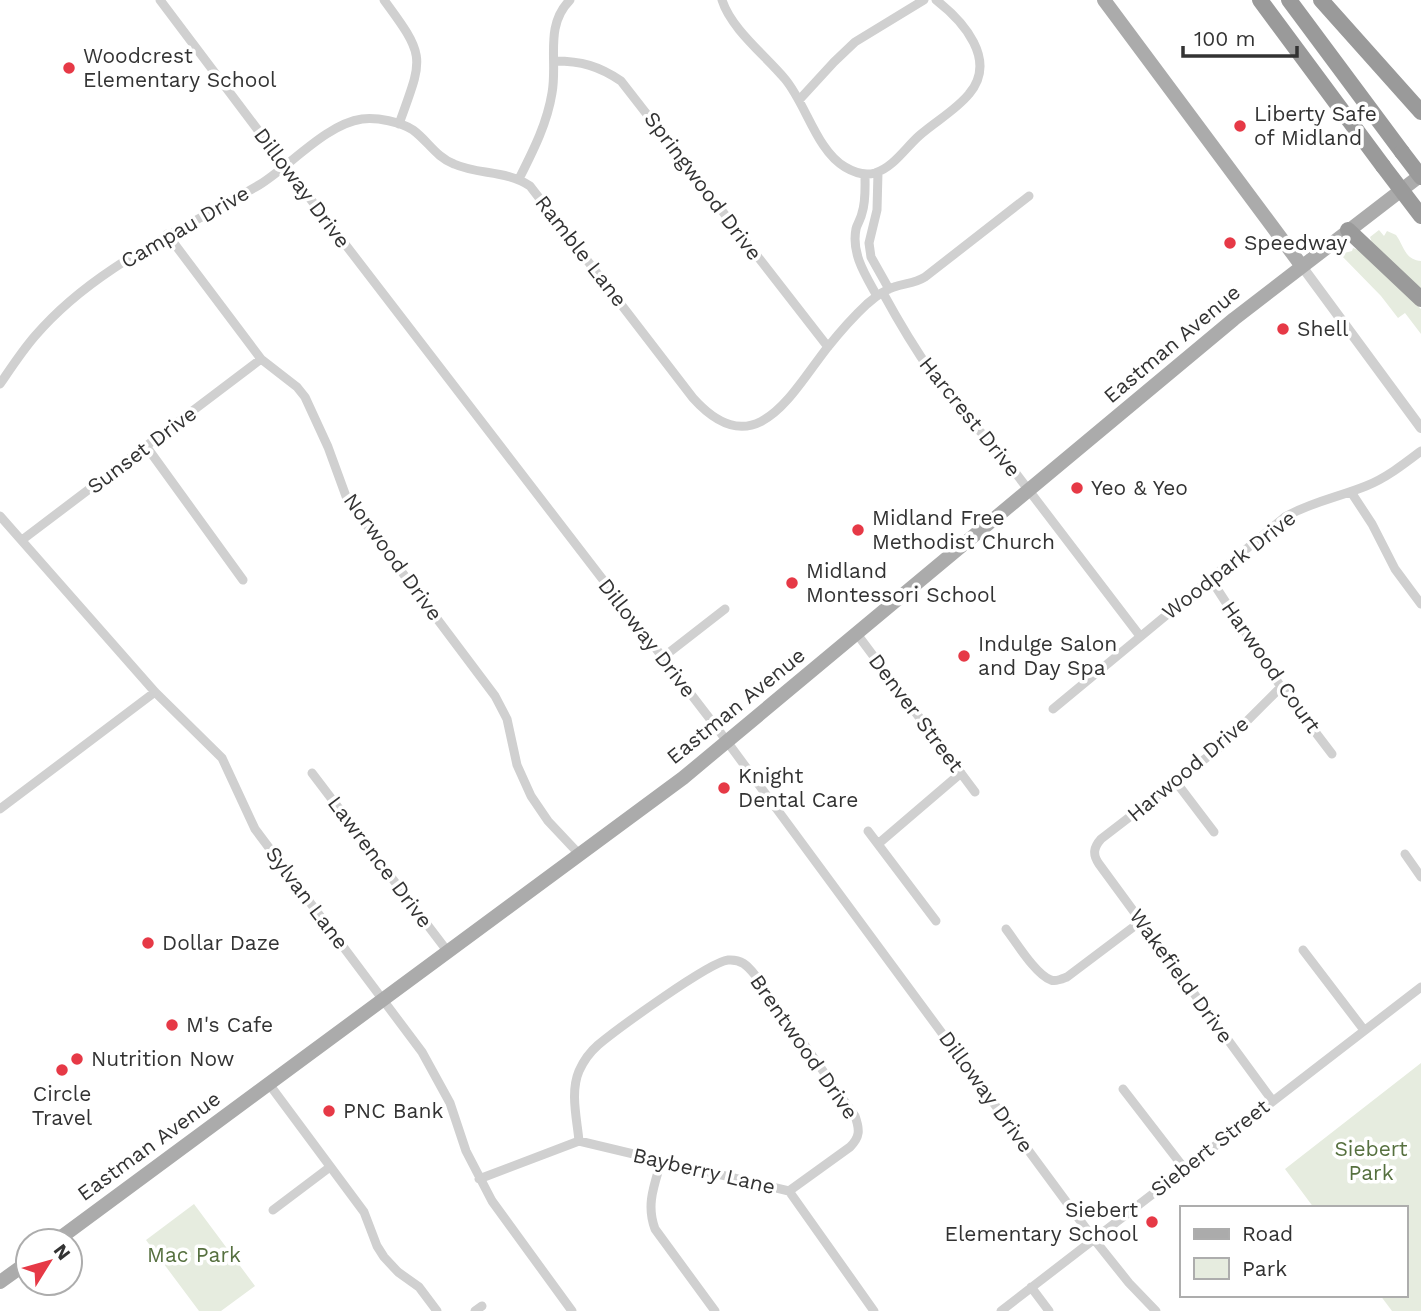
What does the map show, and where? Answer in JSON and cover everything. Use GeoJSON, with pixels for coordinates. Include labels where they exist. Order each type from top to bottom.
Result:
{"type":"FeatureCollection","features":[{"type":"Feature","properties":{"kind":"highway"},"geometry":{"type":"LineString","coordinates":[[1260,0],[1421,216]]}},
{"type":"Feature","properties":{"kind":"highway"},"geometry":{"type":"LineString","coordinates":[[1289,0],[1421,176]]}},
{"type":"Feature","properties":{"kind":"highway"},"geometry":{"type":"LineString","coordinates":[[1321,0],[1421,112]]}},
{"type":"Feature","properties":{"kind":"highway"},"geometry":{"type":"LineString","coordinates":[[1348,230],[1421,299]]}},
{"type":"Feature","properties":{"kind":"main road"},"geometry":{"type":"LineString","coordinates":[[1104,0],[1301,265]]}},
{"type":"Feature","properties":{"kind":"main road","name":"Eastman Avenue"},"geometry":{"type":"LineString","coordinates":[[75,1227],[580,855],[727,742],[1301,265],[1421,176]]}},
{"type":"Feature","properties":{"kind":"street","name":"Dilloway Drive"},"geometry":{"type":"LineString","coordinates":[[160,0],[727,742],[1093,1238],[1129,1283],[1156,1311]]}},
{"type":"Feature","properties":{"kind":"street"},"geometry":{"type":"LineString","coordinates":[[384,0],[409,35],[418,58],[417,73],[399,124]]}},
{"type":"Feature","properties":{"kind":"street"},"geometry":{"type":"LineString","coordinates":[[519,179],[545,121],[553,91],[555,61],[552,39],[556,20],[570,0]]}},
{"type":"Feature","properties":{"kind":"street"},"geometry":{"type":"LineString","coordinates":[[722,0],[730,17],[800,99],[831,155],[842,166],[865,175],[888,166],[919,136],[962,102],[978,82],[980,60],[976,47],[960,21],[936,0]]}},
{"type":"Feature","properties":{"kind":"street"},"geometry":{"type":"LineString","coordinates":[[800,99],[855,42],[924,0]]}},
{"type":"Feature","properties":{"kind":"street","name":"Springwood Drive"},"geometry":{"type":"LineString","coordinates":[[555,61],[590,64],[604,69],[621,81],[828,347]]}},
{"type":"Feature","properties":{"kind":"street","name":"Campau Drive"},"geometry":{"type":"LineString","coordinates":[[0,384],[34,337],[55,315],[114,267],[167,234],[261,184],[345,124],[362,119],[399,124]]}},
{"type":"Feature","properties":{"kind":"street","name":"Ramble Lane"},"geometry":{"type":"LineString","coordinates":[[399,124],[412,130],[449,163],[519,179],[530,186],[693,398],[715,418],[731,424],[756,423],[776,413],[828,347]]}},
{"type":"Feature","properties":{"kind":"street"},"geometry":{"type":"LineString","coordinates":[[878,172],[877,210],[869,243],[883,293]]}},
{"type":"Feature","properties":{"kind":"street"},"geometry":{"type":"LineString","coordinates":[[865,175],[863,213],[856,230],[856,248],[859,263],[883,293]]}},
{"type":"Feature","properties":{"kind":"street"},"geometry":{"type":"LineString","coordinates":[[828,347],[858,313],[883,293],[925,277],[1029,196]]}},
{"type":"Feature","properties":{"kind":"street","name":"Norwood Drive"},"geometry":{"type":"LineString","coordinates":[[167,234],[261,359],[297,387],[305,397],[348,499],[495,696],[507,719],[517,765],[531,796],[548,821],[580,855]]}},
{"type":"Feature","properties":{"kind":"street"},"geometry":{"type":"LineString","coordinates":[[1301,265],[1421,428]]}},
{"type":"Feature","properties":{"kind":"street","name":"Harcrest Drive"},"geometry":{"type":"LineString","coordinates":[[883,293],[918,354],[969,422],[995,446],[1140,636]]}},
{"type":"Feature","properties":{"kind":"street","name":"Sunset Drive"},"geometry":{"type":"LineString","coordinates":[[22,540],[261,359]]}},
{"type":"Feature","properties":{"kind":"street"},"geometry":{"type":"LineString","coordinates":[[146,446],[243,580]]}},
{"type":"Feature","properties":{"kind":"street","name":"Woodpark Drive"},"geometry":{"type":"LineString","coordinates":[[1054,709],[1285,517],[1322,499],[1351,492],[1389,474],[1421,451]]}},
{"type":"Feature","properties":{"kind":"street"},"geometry":{"type":"LineString","coordinates":[[1351,492],[1372,524],[1395,569],[1421,604]]}},
{"type":"Feature","properties":{"kind":"street","name":"Sylvan Lane"},"geometry":{"type":"LineString","coordinates":[[0,516],[155,692],[222,758],[255,830],[422,1052],[450,1103],[466,1151],[492,1200],[572,1311]]}},
{"type":"Feature","properties":{"kind":"street","name":"Harwood Court"},"geometry":{"type":"LineString","coordinates":[[1210,578],[1281,687],[1332,754]]}},
{"type":"Feature","properties":{"kind":"street"},"geometry":{"type":"LineString","coordinates":[[662,658],[725,609]]}},
{"type":"Feature","properties":{"kind":"street","name":"Denver Street"},"geometry":{"type":"LineString","coordinates":[[857,634],[975,793]]}},
{"type":"Feature","properties":{"kind":"street","name":"Harwood Drive"},"geometry":{"type":"LineString","coordinates":[[1094,850],[1101,839],[1223,745],[1281,687]]}},
{"type":"Feature","properties":{"kind":"street"},"geometry":{"type":"LineString","coordinates":[[0,809],[155,692]]}},
{"type":"Feature","properties":{"kind":"street","name":"Lawrence Drive"},"geometry":{"type":"LineString","coordinates":[[312,773],[448,952]]}},
{"type":"Feature","properties":{"kind":"street"},"geometry":{"type":"LineString","coordinates":[[878,844],[961,773]]}},
{"type":"Feature","properties":{"kind":"street"},"geometry":{"type":"LineString","coordinates":[[1176,782],[1214,832]]}},
{"type":"Feature","properties":{"kind":"street"},"geometry":{"type":"LineString","coordinates":[[869,831],[936,921]]}},
{"type":"Feature","properties":{"kind":"street","name":"Wakefield Drive"},"geometry":{"type":"LineString","coordinates":[[1094,850],[1094,858],[1272,1100]]}},
{"type":"Feature","properties":{"kind":"street"},"geometry":{"type":"LineString","coordinates":[[1405,853],[1421,877]]}},
{"type":"Feature","properties":{"kind":"street"},"geometry":{"type":"LineString","coordinates":[[1006,929],[1040,972],[1050,980],[1059,981],[1140,922]]}},
{"type":"Feature","properties":{"kind":"street"},"geometry":{"type":"LineString","coordinates":[[1303,950],[1364,1030]]}},
{"type":"Feature","properties":{"kind":"street","name":"Brentwood Drive"},"geometry":{"type":"LineString","coordinates":[[579,1141],[575,1093],[578,1074],[597,1046],[718,963],[738,960],[747,965],[755,975],[855,1116],[859,1128],[858,1139],[850,1147],[789,1191]]}},
{"type":"Feature","properties":{"kind":"street","name":"Siebert Street"},"geometry":{"type":"LineString","coordinates":[[1001,1311],[1421,987]]}},
{"type":"Feature","properties":{"kind":"street"},"geometry":{"type":"LineString","coordinates":[[269,1084],[364,1212],[384,1257],[398,1272],[419,1287],[437,1311]]}},
{"type":"Feature","properties":{"kind":"street"},"geometry":{"type":"LineString","coordinates":[[1123,1089],[1184,1168]]}},
{"type":"Feature","properties":{"kind":"street"},"geometry":{"type":"LineString","coordinates":[[480,1179],[579,1141]]}},
{"type":"Feature","properties":{"kind":"street","name":"Bayberry Lane"},"geometry":{"type":"LineString","coordinates":[[579,1141],[789,1191],[874,1311]]}},
{"type":"Feature","properties":{"kind":"street"},"geometry":{"type":"LineString","coordinates":[[661,1162],[650,1201],[650,1216],[655,1229],[715,1311]]}},
{"type":"Feature","properties":{"kind":"street"},"geometry":{"type":"LineString","coordinates":[[273,1210],[331,1167]]}},
{"type":"Feature","properties":{"kind":"street"},"geometry":{"type":"LineString","coordinates":[[1031,1286],[1049,1311]]}},
{"type":"Feature","properties":{"kind":"green space"},"geometry":{"type":"Polygon","coordinates":[[[1379,230],[1384,236],[1387,231],[1396,235],[1408,255],[1421,261],[1421,292],[1372,243],[1370,237],[1379,230]]]}},
{"type":"Feature","properties":{"kind":"green space"},"geometry":{"type":"Polygon","coordinates":[[[1353,248],[1361,251],[1421,309],[1421,334],[1405,313],[1398,318],[1381,296],[1340,254],[1352,251],[1353,248]]]}},
{"type":"Feature","properties":{"kind":"green space","name":"Siebert Park"},"geometry":{"type":"Polygon","coordinates":[[[1421,1063],[1421,1311],[1392,1311],[1382,1297],[1407,1297],[1407,1206],[1313,1206],[1285,1169],[1421,1063]]]}},
{"type":"Feature","properties":{"kind":"green space","name":"Mac Park"},"geometry":{"type":"Polygon","coordinates":[[[194,1204],[255,1286],[221,1311],[199,1311],[146,1240],[194,1204]]]}},
{"type":"Feature","properties":{"kind":"place","name":"Woodcrest Elementary School"},"geometry":{"type":"Point","coordinates":[69,68]}},
{"type":"Feature","properties":{"kind":"place","name":"Liberty Safe of Midland"},"geometry":{"type":"Point","coordinates":[1240,126]}},
{"type":"Feature","properties":{"kind":"place","name":"Speedway"},"geometry":{"type":"Point","coordinates":[1230,243]}},
{"type":"Feature","properties":{"kind":"place","name":"Shell"},"geometry":{"type":"Point","coordinates":[1283,329]}},
{"type":"Feature","properties":{"kind":"place","name":"Yeo & Yeo"},"geometry":{"type":"Point","coordinates":[1077,488]}},
{"type":"Feature","properties":{"kind":"place","name":"Midland Free Methodist Church"},"geometry":{"type":"Point","coordinates":[858,530]}},
{"type":"Feature","properties":{"kind":"place","name":"Midland Montessori School"},"geometry":{"type":"Point","coordinates":[792,583]}},
{"type":"Feature","properties":{"kind":"place","name":"Indulge Salon and Day Spa"},"geometry":{"type":"Point","coordinates":[964,656]}},
{"type":"Feature","properties":{"kind":"place","name":"Knight Dental Care"},"geometry":{"type":"Point","coordinates":[724,788]}},
{"type":"Feature","properties":{"kind":"place","name":"Dollar Daze"},"geometry":{"type":"Point","coordinates":[148,943]}},
{"type":"Feature","properties":{"kind":"place","name":"M's Cafe"},"geometry":{"type":"Point","coordinates":[172,1025]}},
{"type":"Feature","properties":{"kind":"place","name":"Nutrition Now"},"geometry":{"type":"Point","coordinates":[77,1059]}},
{"type":"Feature","properties":{"kind":"place","name":"Circle Travel"},"geometry":{"type":"Point","coordinates":[62,1070]}},
{"type":"Feature","properties":{"kind":"place","name":"PNC Bank"},"geometry":{"type":"Point","coordinates":[329,1111]}},
{"type":"Feature","properties":{"kind":"place","name":"Siebert Elementary School"},"geometry":{"type":"Point","coordinates":[1152,1222]}}]}
